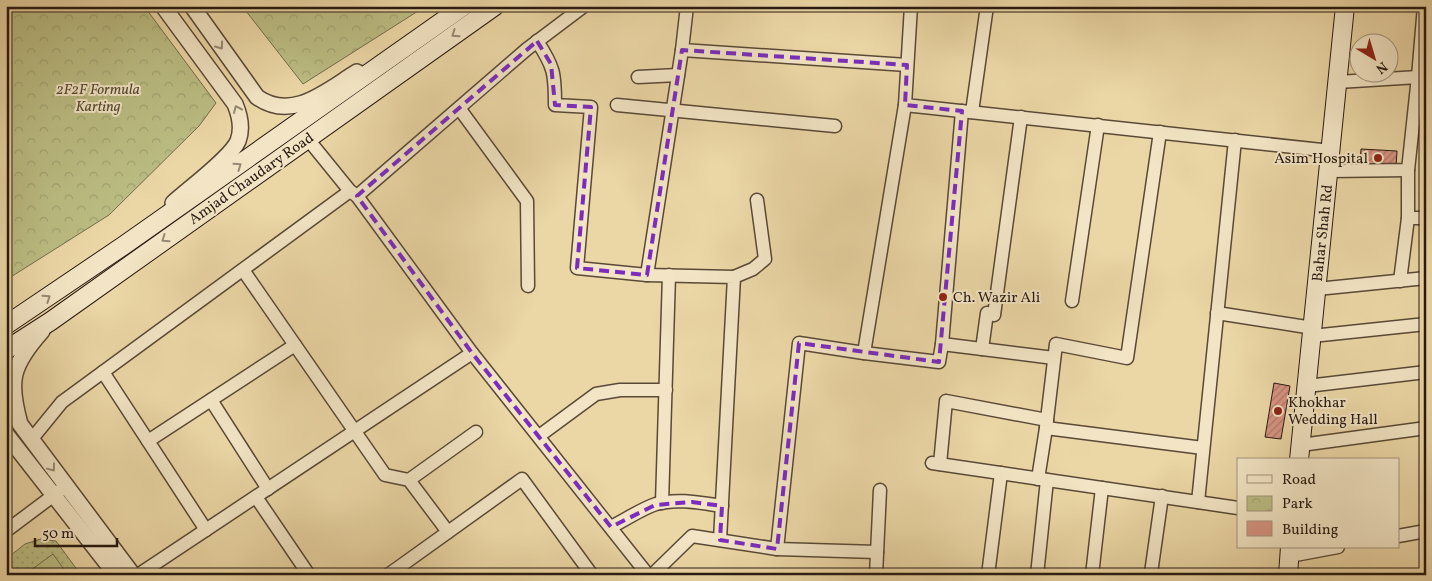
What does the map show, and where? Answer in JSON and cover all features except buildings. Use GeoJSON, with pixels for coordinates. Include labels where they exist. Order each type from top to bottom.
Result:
{"type":"FeatureCollection","features":[{"type":"Feature","properties":{"kind":"main road","name":"Amjad Chaudary Road"},"geometry":{"type":"LineString","coordinates":[[6,325],[123,246],[464,6]]}},
{"type":"Feature","properties":{"kind":"main road","name":"Amjad Chaudary Road"},"geometry":{"type":"LineString","coordinates":[[6,350],[51,321],[495,6]]}},
{"type":"Feature","properties":{"kind":"main road","name":"Bahar Shah Rd"},"geometry":{"type":"LineString","coordinates":[[1300,452],[1345,6]]}},
{"type":"Feature","properties":{"kind":"main road"},"geometry":{"type":"LineString","coordinates":[[1288,575],[1290,552]]}},
{"type":"Feature","properties":{"kind":"street"},"geometry":{"type":"LineString","coordinates":[[123,246],[223,159],[237,144],[240,132],[240,116],[235,104],[163,6]]}},
{"type":"Feature","properties":{"kind":"street"},"geometry":{"type":"LineString","coordinates":[[192,6],[257,97],[276,106],[288,108],[302,104],[435,27]]}},
{"type":"Feature","properties":{"kind":"street"},"geometry":{"type":"LineString","coordinates":[[31,440],[62,402],[243,270],[353,193],[459,108],[537,41],[584,6]]}},
{"type":"Feature","properties":{"kind":"street"},"geometry":{"type":"LineString","coordinates":[[647,275],[682,50],[687,6]]}},
{"type":"Feature","properties":{"kind":"street"},"geometry":{"type":"LineString","coordinates":[[864,353],[905,105],[911,6]]}},
{"type":"Feature","properties":{"kind":"street"},"geometry":{"type":"LineString","coordinates":[[777,549],[799,343],[939,362],[967,111],[987,6]]}},
{"type":"Feature","properties":{"kind":"street"},"geometry":{"type":"LineString","coordinates":[[1400,281],[1408,218],[1408,170],[1422,77],[1424,6]]}},
{"type":"Feature","properties":{"kind":"street"},"geometry":{"type":"LineString","coordinates":[[537,41],[551,64],[555,76],[555,105],[591,106],[577,268],[647,275],[734,277],[753,269],[765,259],[758,200]]}},
{"type":"Feature","properties":{"kind":"street"},"geometry":{"type":"LineString","coordinates":[[682,50],[907,66]]}},
{"type":"Feature","properties":{"kind":"street"},"geometry":{"type":"LineString","coordinates":[[638,77],[678,75]]}},
{"type":"Feature","properties":{"kind":"street"},"geometry":{"type":"LineString","coordinates":[[1338,82],[1422,77]]}},
{"type":"Feature","properties":{"kind":"street"},"geometry":{"type":"LineString","coordinates":[[617,104],[835,126]]}},
{"type":"Feature","properties":{"kind":"street"},"geometry":{"type":"LineString","coordinates":[[905,105],[1331,151]]}},
{"type":"Feature","properties":{"kind":"street"},"geometry":{"type":"LineString","coordinates":[[459,108],[527,201],[528,286]]}},
{"type":"Feature","properties":{"kind":"street"},"geometry":{"type":"LineString","coordinates":[[982,349],[987,313],[994,315],[1021,117]]}},
{"type":"Feature","properties":{"kind":"street"},"geometry":{"type":"LineString","coordinates":[[1072,301],[1098,126]]}},
{"type":"Feature","properties":{"kind":"street"},"geometry":{"type":"LineString","coordinates":[[1037,575],[1046,424],[1056,344],[1127,358],[1160,132]]}},
{"type":"Feature","properties":{"kind":"street"},"geometry":{"type":"LineString","coordinates":[[307,138],[353,193],[472,353],[648,575]]}},
{"type":"Feature","properties":{"kind":"street"},"geometry":{"type":"LineString","coordinates":[[1198,502],[1234,140]]}},
{"type":"Feature","properties":{"kind":"street"},"geometry":{"type":"LineString","coordinates":[[1328,171],[1408,170]]}},
{"type":"Feature","properties":{"kind":"street"},"geometry":{"type":"LineString","coordinates":[[1408,218],[1426,218]]}},
{"type":"Feature","properties":{"kind":"street"},"geometry":{"type":"LineString","coordinates":[[243,270],[384,475],[408,480],[448,532]]}},
{"type":"Feature","properties":{"kind":"street"},"geometry":{"type":"LineString","coordinates":[[662,503],[669,275]]}},
{"type":"Feature","properties":{"kind":"street"},"geometry":{"type":"LineString","coordinates":[[720,540],[734,277]]}},
{"type":"Feature","properties":{"kind":"street"},"geometry":{"type":"LineString","coordinates":[[1317,289],[1426,278]]}},
{"type":"Feature","properties":{"kind":"street"},"geometry":{"type":"LineString","coordinates":[[1217,313],[1312,332],[1426,324]]}},
{"type":"Feature","properties":{"kind":"street"},"geometry":{"type":"LineString","coordinates":[[51,321],[29,346],[15,368],[12,396],[20,424],[60,490],[116,575]]}},
{"type":"Feature","properties":{"kind":"street"},"geometry":{"type":"LineString","coordinates":[[942,344],[1054,358]]}},
{"type":"Feature","properties":{"kind":"street"},"geometry":{"type":"LineString","coordinates":[[148,441],[295,346]]}},
{"type":"Feature","properties":{"kind":"street"},"geometry":{"type":"LineString","coordinates":[[138,575],[472,353]]}},
{"type":"Feature","properties":{"kind":"street"},"geometry":{"type":"LineString","coordinates":[[103,372],[206,530]]}},
{"type":"Feature","properties":{"kind":"street"},"geometry":{"type":"LineString","coordinates":[[1307,386],[1426,372]]}},
{"type":"Feature","properties":{"kind":"street"},"geometry":{"type":"LineString","coordinates":[[539,436],[596,394],[620,390],[666,390]]}},
{"type":"Feature","properties":{"kind":"street"},"geometry":{"type":"LineString","coordinates":[[211,400],[268,489]]}},
{"type":"Feature","properties":{"kind":"street"},"geometry":{"type":"LineString","coordinates":[[1203,448],[1046,424],[946,401],[936,464],[1237,508]]}},
{"type":"Feature","properties":{"kind":"street"},"geometry":{"type":"LineString","coordinates":[[1300,452],[1426,428]]}},
{"type":"Feature","properties":{"kind":"street"},"geometry":{"type":"LineString","coordinates":[[408,480],[476,432]]}},
{"type":"Feature","properties":{"kind":"street"},"geometry":{"type":"LineString","coordinates":[[6,434],[60,490],[133,575]]}},
{"type":"Feature","properties":{"kind":"street"},"geometry":{"type":"LineString","coordinates":[[988,575],[1001,473]]}},
{"type":"Feature","properties":{"kind":"street"},"geometry":{"type":"LineString","coordinates":[[388,575],[522,479],[592,575]]}},
{"type":"Feature","properties":{"kind":"street"},"geometry":{"type":"LineString","coordinates":[[1092,575],[1102,488]]}},
{"type":"Feature","properties":{"kind":"street"},"geometry":{"type":"LineString","coordinates":[[6,531],[60,490]]}},
{"type":"Feature","properties":{"kind":"street"},"geometry":{"type":"LineString","coordinates":[[876,575],[880,490]]}},
{"type":"Feature","properties":{"kind":"street"},"geometry":{"type":"LineString","coordinates":[[1152,573],[1162,496]]}},
{"type":"Feature","properties":{"kind":"street"},"geometry":{"type":"LineString","coordinates":[[256,497],[309,575]]}},
{"type":"Feature","properties":{"kind":"street"},"geometry":{"type":"LineString","coordinates":[[611,528],[662,503],[692,502],[722,506]]}},
{"type":"Feature","properties":{"kind":"street"},"geometry":{"type":"LineString","coordinates":[[1400,536],[1426,531]]}},
{"type":"Feature","properties":{"kind":"street"},"geometry":{"type":"LineString","coordinates":[[652,575],[692,536],[777,549],[877,552]]}},
{"type":"Feature","properties":{"kind":"street"},"geometry":{"type":"LineString","coordinates":[[1290,552],[1328,548]]}},
{"type":"Feature","properties":{"kind":"highlighted area"},"geometry":{"type":"Polygon","coordinates":[[[537,41],[551,64],[555,105],[591,107],[577,268],[647,275],[682,50],[907,65],[905,105],[962,111],[939,362],[799,343],[777,549],[720,540],[722,506],[692,502],[655,505],[611,527],[472,353],[357,196],[537,41]]]}},
{"type":"Feature","properties":{"kind":"green space","name":"2F2F Formula Karting"},"geometry":{"type":"Polygon","coordinates":[[[6,6],[144,6],[216,103],[199,126],[109,215],[6,280],[6,6]]]}},
{"type":"Feature","properties":{"kind":"green space"},"geometry":{"type":"Polygon","coordinates":[[[242,6],[426,6],[303,84],[242,6]]]}},
{"type":"Feature","properties":{"kind":"green space"},"geometry":{"type":"Polygon","coordinates":[[[41,539],[56,541],[81,575],[6,575],[6,559],[25,544],[41,539]]]}},
{"type":"Feature","properties":{"kind":"green space"},"geometry":{"type":"Polygon","coordinates":[[[53,554],[68,575],[35,575],[31,570],[53,554]]]}},
{"type":"Feature","properties":{"kind":"place","name":"Asim Hospital"},"geometry":{"type":"Point","coordinates":[1378,158]}},
{"type":"Feature","properties":{"kind":"place","name":"Ch. Wazir Ali"},"geometry":{"type":"Point","coordinates":[943,297]}},
{"type":"Feature","properties":{"kind":"place","name":"Khokhar Wedding Hall"},"geometry":{"type":"Point","coordinates":[1278,411]}}]}
